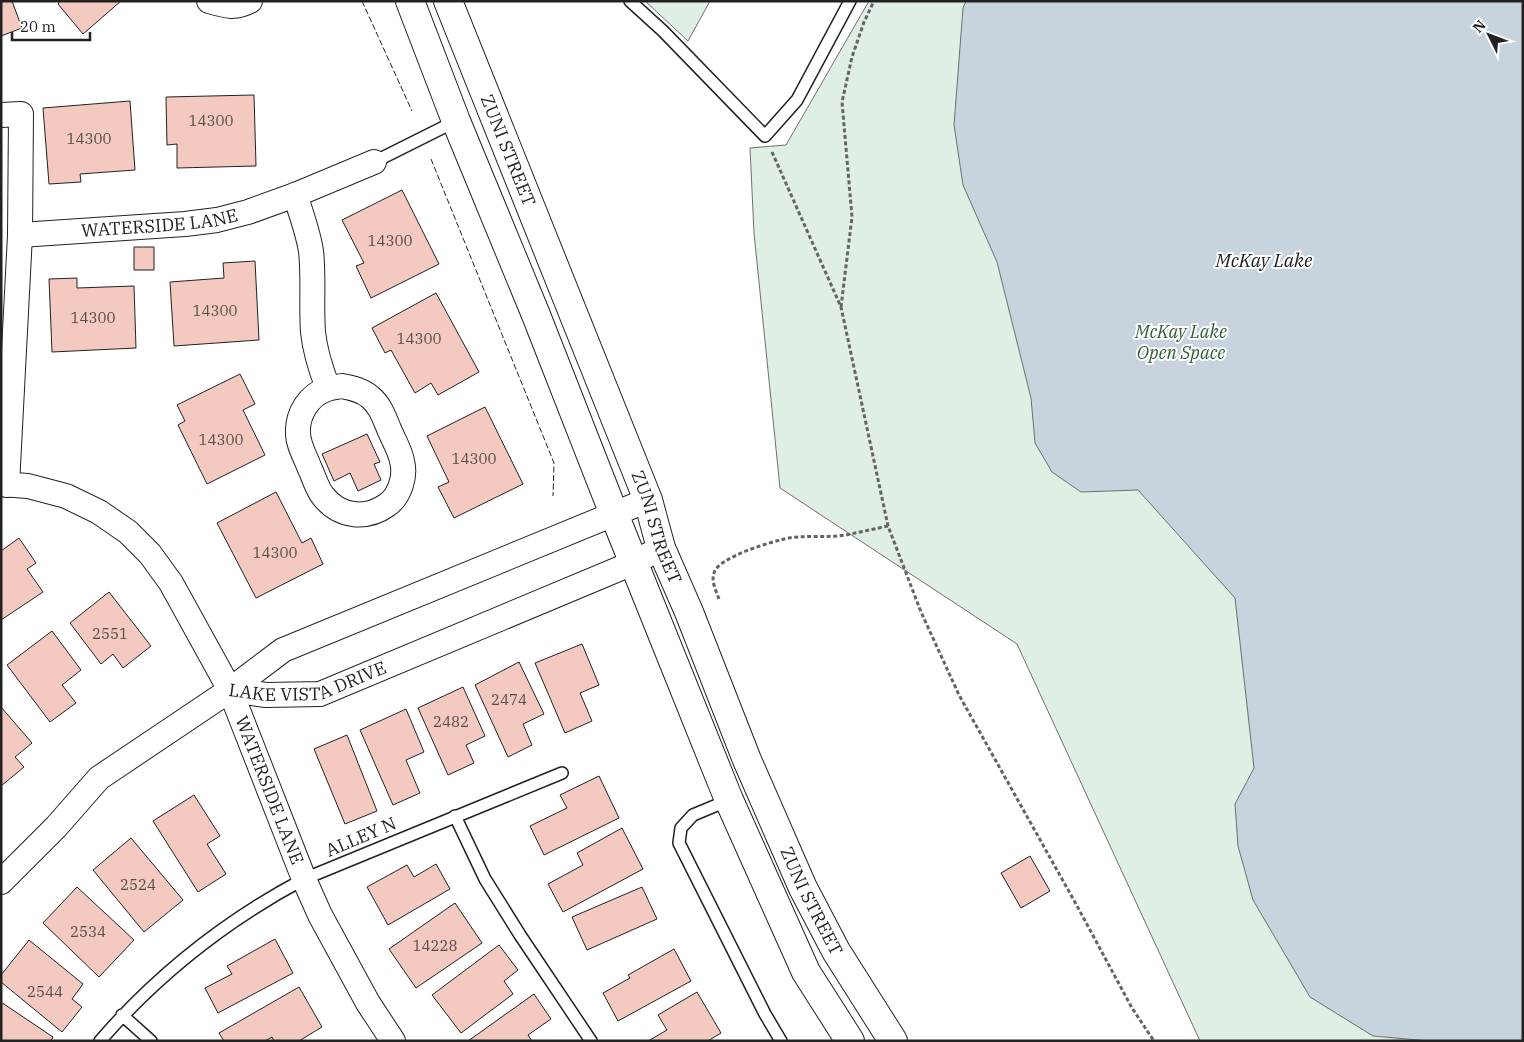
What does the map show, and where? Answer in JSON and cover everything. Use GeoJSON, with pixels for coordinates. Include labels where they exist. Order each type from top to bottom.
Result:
{"type":"FeatureCollection","features":[{"type":"Feature","properties":{"kind":"main road","name":"ZUNI STREET"},"geometry":{"type":"LineString","coordinates":[[410,1],[456,121],[536,315],[729,800],[806,972],[850,1041]]}},
{"type":"Feature","properties":{"kind":"main road","name":"ZUNI STREET"},"geometry":{"type":"LineString","coordinates":[[448,1],[648,500],[661,548],[689,612],[748,760],[803,888],[836,951],[892,1041]]}},
{"type":"Feature","properties":{"kind":"street"},"geometry":{"type":"LineString","coordinates":[[209,1],[221,5],[239,6],[250,1]]}},
{"type":"Feature","properties":{"kind":"street","name":"WATERSIDE LANE"},"geometry":{"type":"LineString","coordinates":[[1,115],[21,114],[20,235],[8,336],[4,484],[28,486],[66,496],[99,512],[128,532],[150,554],[171,583],[230,690],[304,879],[333,941],[368,1004],[393,1041]]}},
{"type":"Feature","properties":{"kind":"street","name":"WATERSIDE LANE"},"geometry":{"type":"LineString","coordinates":[[20,235],[217,220],[248,212],[295,195],[374,162]]}},
{"type":"Feature","properties":{"kind":"street"},"geometry":{"type":"LineString","coordinates":[[295,195],[304,221],[310,248],[313,276],[313,333],[318,362],[328,388]]}},
{"type":"Feature","properties":{"kind":"street"},"geometry":{"type":"LineString","coordinates":[[342,386],[357,389],[370,396],[380,407],[402,461],[403,476],[398,491],[389,503],[376,512],[362,515],[346,513],[332,506],[322,495],[302,448],[298,434],[299,419],[305,406],[315,395],[328,388],[342,386]]}},
{"type":"Feature","properties":{"kind":"street"},"geometry":{"type":"LineString","coordinates":[[230,690],[283,650],[648,500]]}},
{"type":"Feature","properties":{"kind":"street","name":"LAKE VISTA DRIVE"},"geometry":{"type":"LineString","coordinates":[[1,882],[56,827],[99,778],[230,690],[266,695],[320,694],[633,562],[661,548]]}},
{"type":"Feature","properties":{"kind":"lane"},"geometry":{"type":"LineString","coordinates":[[630,1],[663,31],[765,136],[797,100],[850,1]]}},
{"type":"Feature","properties":{"kind":"lane"},"geometry":{"type":"LineString","coordinates":[[374,162],[456,121]]}},
{"type":"Feature","properties":{"kind":"lane","name":"ALLEY N"},"geometry":{"type":"LineString","coordinates":[[100,1041],[122,1016],[171,968],[216,933],[274,896],[304,879],[562,773]]}},
{"type":"Feature","properties":{"kind":"lane"},"geometry":{"type":"LineString","coordinates":[[729,800],[692,816],[681,828],[679,843],[761,1006],[781,1041]]}},
{"type":"Feature","properties":{"kind":"lane"},"geometry":{"type":"LineString","coordinates":[[455,816],[485,879],[520,936],[591,1041]]}},
{"type":"Feature","properties":{"kind":"lane"},"geometry":{"type":"LineString","coordinates":[[122,1016],[150,1041]]}},
{"type":"Feature","properties":{"kind":"path"},"geometry":{"type":"LineString","coordinates":[[841,307],[852,217],[842,102],[852,57],[864,22],[874,1]]}},
{"type":"Feature","properties":{"kind":"path"},"geometry":{"type":"LineString","coordinates":[[765,136],[841,307],[888,526],[921,612],[959,695],[1132,1008],[1154,1041]]}},
{"type":"Feature","properties":{"kind":"path"},"geometry":{"type":"LineString","coordinates":[[719,599],[714,586],[713,573],[718,565],[727,560],[789,538],[846,535],[888,526]]}},
{"type":"Feature","properties":{"kind":"green space"},"geometry":{"type":"Polygon","coordinates":[[[645,1],[710,1],[688,41],[645,1]]]}},
{"type":"Feature","properties":{"kind":"green space","name":"McKay Lake"},"geometry":{"type":"Polygon","coordinates":[[[869,1],[1523,1],[1523,1041],[1200,1041],[1017,644],[780,488],[754,233],[750,148],[786,145],[869,1]]]}},
{"type":"Feature","properties":{"kind":"water","name":"McKay Lake"},"geometry":{"type":"Polygon","coordinates":[[[966,1],[1523,1],[1523,1041],[1429,1041],[1373,1036],[1310,997],[1253,900],[1238,846],[1235,804],[1254,768],[1235,598],[1138,490],[1081,492],[1052,472],[1035,443],[1031,398],[997,262],[963,185],[954,125],[963,8],[966,1]]]}},
{"type":"Feature","properties":{"kind":"building"},"geometry":{"type":"Polygon","coordinates":[[[1,1],[12,1],[22,28],[1,36],[1,1]]]}},
{"type":"Feature","properties":{"kind":"building"},"geometry":{"type":"Polygon","coordinates":[[[60,1],[121,1],[83,34],[58,4],[60,1]]]}},
{"type":"Feature","properties":{"kind":"building"},"geometry":{"type":"Polygon","coordinates":[[[254,95],[256,166],[177,168],[177,144],[167,145],[166,97],[254,95]]]}},
{"type":"Feature","properties":{"kind":"building"},"geometry":{"type":"Polygon","coordinates":[[[130,101],[135,170],[80,174],[81,182],[49,184],[43,108],[130,101]]]}},
{"type":"Feature","properties":{"kind":"building"},"geometry":{"type":"Polygon","coordinates":[[[402,190],[439,264],[371,298],[356,266],[364,263],[342,220],[402,190]]]}},
{"type":"Feature","properties":{"kind":"building"},"geometry":{"type":"Polygon","coordinates":[[[134,247],[154,247],[154,270],[134,270],[134,247]]]}},
{"type":"Feature","properties":{"kind":"building"},"geometry":{"type":"Polygon","coordinates":[[[255,261],[259,340],[174,346],[170,282],[224,278],[223,263],[255,261]]]}},
{"type":"Feature","properties":{"kind":"building"},"geometry":{"type":"Polygon","coordinates":[[[77,278],[77,288],[134,286],[136,348],[52,352],[49,279],[77,278]]]}},
{"type":"Feature","properties":{"kind":"building"},"geometry":{"type":"Polygon","coordinates":[[[436,293],[479,372],[438,395],[431,383],[415,393],[391,350],[385,353],[372,328],[436,293]]]}},
{"type":"Feature","properties":{"kind":"building"},"geometry":{"type":"Polygon","coordinates":[[[240,374],[255,404],[243,410],[265,455],[207,484],[178,425],[185,421],[177,405],[240,374]]]}},
{"type":"Feature","properties":{"kind":"building"},"geometry":{"type":"Polygon","coordinates":[[[485,407],[523,484],[454,518],[438,487],[449,482],[427,436],[485,407]]]}},
{"type":"Feature","properties":{"kind":"building"},"geometry":{"type":"Polygon","coordinates":[[[367,434],[380,462],[374,464],[381,480],[358,491],[350,473],[334,481],[322,454],[367,434]]]}},
{"type":"Feature","properties":{"kind":"building"},"geometry":{"type":"Polygon","coordinates":[[[276,492],[302,543],[311,538],[323,564],[256,598],[217,523],[276,492]]]}},
{"type":"Feature","properties":{"kind":"building"},"geometry":{"type":"Polygon","coordinates":[[[19,538],[36,563],[27,569],[43,592],[1,620],[1,551],[19,538]]]}},
{"type":"Feature","properties":{"kind":"building"},"geometry":{"type":"Polygon","coordinates":[[[109,592],[151,646],[123,668],[113,654],[101,664],[70,623],[109,592]]]}},
{"type":"Feature","properties":{"kind":"building"},"geometry":{"type":"Polygon","coordinates":[[[52,631],[81,670],[62,685],[76,703],[50,722],[7,665],[52,631]]]}},
{"type":"Feature","properties":{"kind":"building"},"geometry":{"type":"Polygon","coordinates":[[[582,644],[599,685],[580,693],[592,721],[565,733],[535,663],[582,644]]]}},
{"type":"Feature","properties":{"kind":"building"},"geometry":{"type":"Polygon","coordinates":[[[519,662],[544,714],[523,724],[532,745],[508,757],[475,685],[519,662]]]}},
{"type":"Feature","properties":{"kind":"building"},"geometry":{"type":"Polygon","coordinates":[[[463,687],[485,736],[466,745],[474,763],[448,775],[418,708],[463,687]]]}},
{"type":"Feature","properties":{"kind":"building"},"geometry":{"type":"Polygon","coordinates":[[[1,707],[32,743],[15,757],[24,767],[1,786],[1,707]]]}},
{"type":"Feature","properties":{"kind":"building"},"geometry":{"type":"Polygon","coordinates":[[[406,709],[424,752],[406,760],[420,793],[393,805],[360,730],[406,709]]]}},
{"type":"Feature","properties":{"kind":"building"},"geometry":{"type":"Polygon","coordinates":[[[347,735],[377,811],[345,824],[314,749],[347,735]]]}},
{"type":"Feature","properties":{"kind":"building"},"geometry":{"type":"Polygon","coordinates":[[[599,776],[619,818],[544,855],[530,826],[567,808],[560,795],[599,776]]]}},
{"type":"Feature","properties":{"kind":"building"},"geometry":{"type":"Polygon","coordinates":[[[194,795],[220,836],[207,844],[226,874],[198,892],[153,821],[194,795]]]}},
{"type":"Feature","properties":{"kind":"building"},"geometry":{"type":"Polygon","coordinates":[[[622,828],[643,869],[563,912],[548,884],[583,865],[577,853],[622,828]]]}},
{"type":"Feature","properties":{"kind":"building"},"geometry":{"type":"Polygon","coordinates":[[[131,838],[183,900],[144,932],[93,870],[131,838]]]}},
{"type":"Feature","properties":{"kind":"building"},"geometry":{"type":"Polygon","coordinates":[[[1030,856],[1050,891],[1021,908],[1001,873],[1030,856]]]}},
{"type":"Feature","properties":{"kind":"building"},"geometry":{"type":"Polygon","coordinates":[[[436,864],[450,889],[388,925],[367,887],[407,865],[414,877],[436,864]]]}},
{"type":"Feature","properties":{"kind":"building"},"geometry":{"type":"Polygon","coordinates":[[[77,887],[134,940],[99,977],[43,923],[77,887]]]}},
{"type":"Feature","properties":{"kind":"building"},"geometry":{"type":"Polygon","coordinates":[[[642,887],[657,919],[587,950],[572,917],[642,887]]]}},
{"type":"Feature","properties":{"kind":"building"},"geometry":{"type":"Polygon","coordinates":[[[455,903],[482,943],[416,988],[389,949],[455,903]]]}},
{"type":"Feature","properties":{"kind":"building"},"geometry":{"type":"Polygon","coordinates":[[[275,939],[293,973],[218,1013],[205,988],[232,974],[227,966],[275,939]]]}},
{"type":"Feature","properties":{"kind":"building"},"geometry":{"type":"Polygon","coordinates":[[[29,940],[83,984],[72,999],[82,1007],[62,1032],[1,982],[1,975],[29,940]]]}},
{"type":"Feature","properties":{"kind":"building"},"geometry":{"type":"Polygon","coordinates":[[[499,945],[518,970],[504,981],[513,994],[461,1033],[432,995],[499,945]]]}},
{"type":"Feature","properties":{"kind":"building"},"geometry":{"type":"Polygon","coordinates":[[[674,949],[691,981],[618,1021],[603,993],[630,978],[628,975],[674,949]]]}},
{"type":"Feature","properties":{"kind":"building"},"geometry":{"type":"Polygon","coordinates":[[[299,987],[322,1027],[299,1041],[274,1041],[272,1037],[265,1041],[224,1041],[219,1033],[299,987]]]}},
{"type":"Feature","properties":{"kind":"building"},"geometry":{"type":"Polygon","coordinates":[[[697,992],[721,1033],[708,1041],[648,1041],[667,1030],[658,1015],[697,992]]]}},
{"type":"Feature","properties":{"kind":"building"},"geometry":{"type":"Polygon","coordinates":[[[534,994],[551,1019],[528,1035],[532,1041],[468,1041],[534,994]]]}},
{"type":"Feature","properties":{"kind":"building"},"geometry":{"type":"Polygon","coordinates":[[[1,1002],[53,1037],[51,1041],[1,1041],[1,1002]]]}},
{"type":"Feature","properties":{"kind":"fence"},"geometry":{"type":"LineString","coordinates":[[362,1],[412,111]]}},
{"type":"Feature","properties":{"kind":"fence"},"geometry":{"type":"LineString","coordinates":[[431,159],[554,463],[553,496]]}},
{"type":"Feature","properties":{"kind":"park label","name":"McKay Lake Open Space"},"geometry":{"type":"Point","coordinates":[1181,342]}}]}
